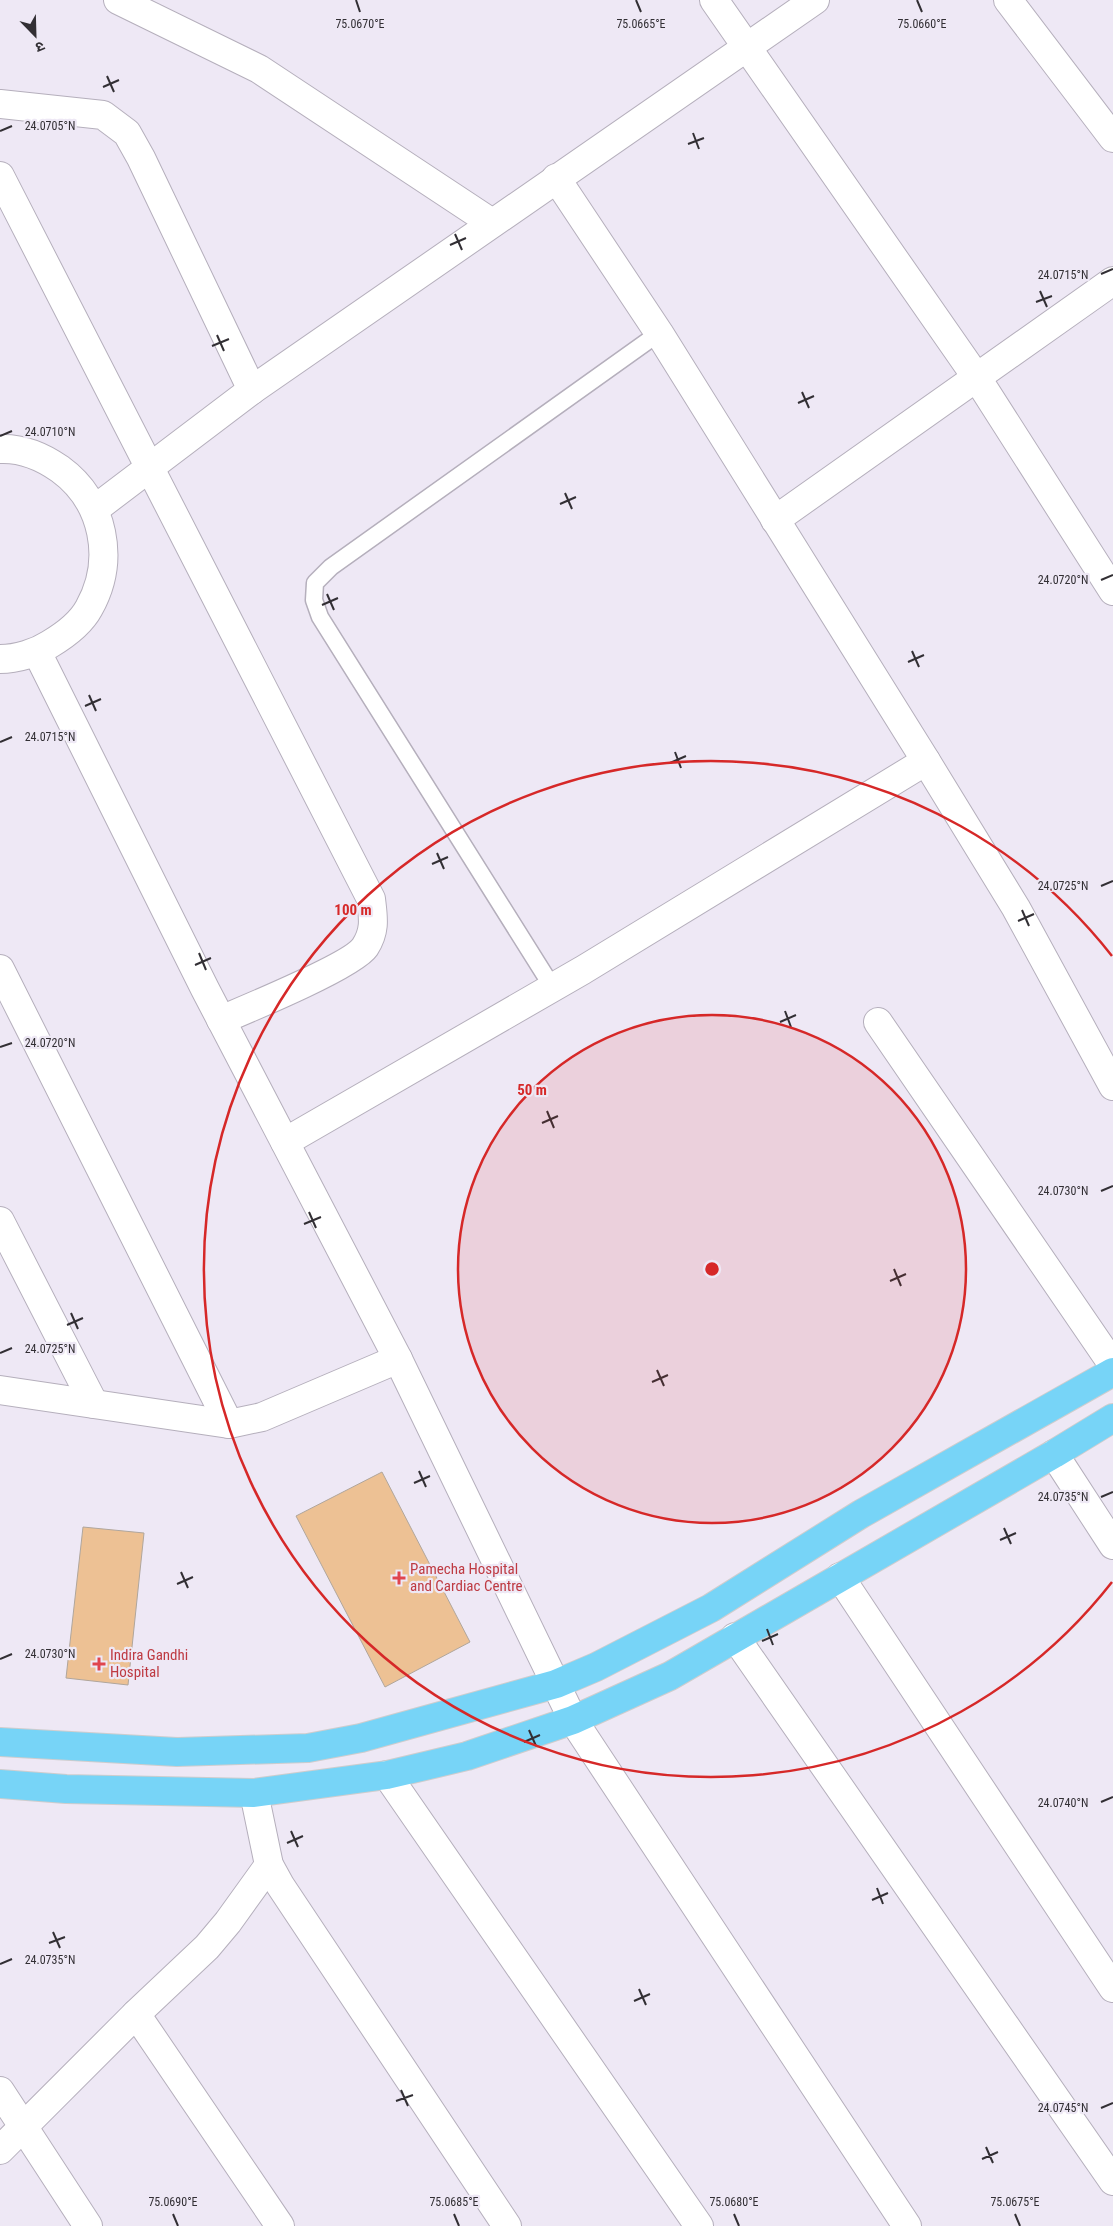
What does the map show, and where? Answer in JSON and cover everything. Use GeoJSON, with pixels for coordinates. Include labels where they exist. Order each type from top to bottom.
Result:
{"type":"FeatureCollection","features":[{"type":"Feature","properties":{"kind":"main road"},"geometry":{"type":"LineString","coordinates":[[0,1742],[177,1752],[308,1748],[361,1738],[556,1684],[596,1667],[712,1608],[861,1514],[1113,1372]]}},
{"type":"Feature","properties":{"kind":"main road"},"geometry":{"type":"LineString","coordinates":[[0,1784],[66,1789],[254,1793],[387,1776],[468,1756],[573,1720],[670,1676],[1113,1418]]}},
{"type":"Feature","properties":{"kind":"street"},"geometry":{"type":"LineString","coordinates":[[118,0],[259,69],[492,223]]}},
{"type":"Feature","properties":{"kind":"street"},"geometry":{"type":"LineString","coordinates":[[714,0],[977,378],[1113,592]]}},
{"type":"Feature","properties":{"kind":"street"},"geometry":{"type":"LineString","coordinates":[[95,509],[252,390],[814,0]]}},
{"type":"Feature","properties":{"kind":"street"},"geometry":{"type":"LineString","coordinates":[[1008,0],[1113,138]]}},
{"type":"Feature","properties":{"kind":"street"},"geometry":{"type":"LineString","coordinates":[[0,104],[103,115],[127,133],[252,390]]}},
{"type":"Feature","properties":{"kind":"street"},"geometry":{"type":"LineString","coordinates":[[0,176],[371,899],[374,927],[364,948],[336,967],[221,1020]]}},
{"type":"Feature","properties":{"kind":"street"},"geometry":{"type":"LineString","coordinates":[[556,178],[659,333],[926,761],[1016,908],[1113,1086]]}},
{"type":"Feature","properties":{"kind":"street"},"geometry":{"type":"LineString","coordinates":[[775,520],[1113,281]]}},
{"type":"Feature","properties":{"kind":"street"},"geometry":{"type":"LineString","coordinates":[[0,449],[12,448],[46,459],[74,480],[95,509],[104,543],[102,577],[89,609],[66,634],[37,652],[0,659]]}},
{"type":"Feature","properties":{"kind":"street"},"geometry":{"type":"LineString","coordinates":[[37,652],[221,1020],[398,1359],[573,1720],[907,2226]]}},
{"type":"Feature","properties":{"kind":"street"},"geometry":{"type":"LineString","coordinates":[[285,1142],[553,988],[926,761]]}},
{"type":"Feature","properties":{"kind":"street"},"geometry":{"type":"LineString","coordinates":[[0,969],[229,1424]]}},
{"type":"Feature","properties":{"kind":"street"},"geometry":{"type":"LineString","coordinates":[[878,1022],[1113,1365]]}},
{"type":"Feature","properties":{"kind":"street"},"geometry":{"type":"LineString","coordinates":[[0,1221],[94,1404]]}},
{"type":"Feature","properties":{"kind":"street"},"geometry":{"type":"LineString","coordinates":[[0,1390],[229,1424],[262,1416],[398,1359]]}},
{"type":"Feature","properties":{"kind":"street"},"geometry":{"type":"LineString","coordinates":[[1054,1454],[1113,1545]]}},
{"type":"Feature","properties":{"kind":"street"},"geometry":{"type":"LineString","coordinates":[[840,1577],[1113,1988]]}},
{"type":"Feature","properties":{"kind":"street"},"geometry":{"type":"LineString","coordinates":[[735,1637],[1111,2173]]}},
{"type":"Feature","properties":{"kind":"street"},"geometry":{"type":"LineString","coordinates":[[387,1776],[700,2226]]}},
{"type":"Feature","properties":{"kind":"street"},"geometry":{"type":"LineString","coordinates":[[254,1793],[269,1865],[280,1885],[507,2226]]}},
{"type":"Feature","properties":{"kind":"street"},"geometry":{"type":"LineString","coordinates":[[0,2150],[207,1946],[228,1922],[269,1865]]}},
{"type":"Feature","properties":{"kind":"street"},"geometry":{"type":"LineString","coordinates":[[136,2014],[280,2226]]}},
{"type":"Feature","properties":{"kind":"street"},"geometry":{"type":"LineString","coordinates":[[0,2091],[88,2226]]}},
{"type":"Feature","properties":{"kind":"lane"},"geometry":{"type":"LineString","coordinates":[[553,988],[320,617],[314,600],[315,583],[331,567],[659,333]]}},
{"type":"Feature","properties":{"kind":"building"},"geometry":{"type":"Polygon","coordinates":[[[382,1472],[470,1642],[385,1687],[296,1516],[382,1472]]]}},
{"type":"Feature","properties":{"kind":"building"},"geometry":{"type":"Polygon","coordinates":[[[83,1527],[144,1533],[128,1685],[66,1678],[83,1527]]]}},
{"type":"Feature","properties":{"kind":"place","name":"Pamecha Hospital and Cardiac Centre"},"geometry":{"type":"Point","coordinates":[399,1578]}},
{"type":"Feature","properties":{"kind":"place","name":"Indira Gandhi Hospital"},"geometry":{"type":"Point","coordinates":[99,1664]}}]}
